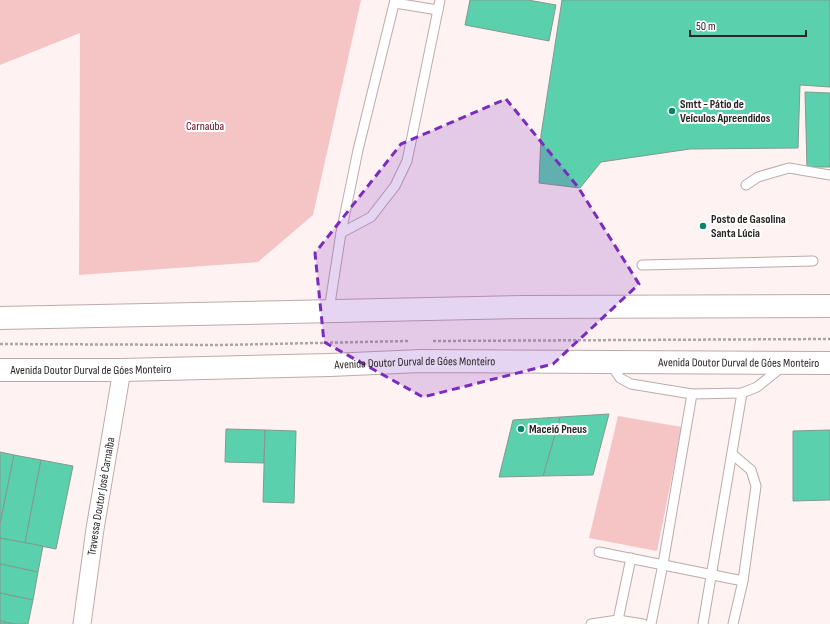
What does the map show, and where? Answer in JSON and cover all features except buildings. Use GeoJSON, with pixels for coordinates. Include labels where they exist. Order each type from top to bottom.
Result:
{"type":"FeatureCollection","features":[{"type":"Feature","properties":{"kind":"highway"},"geometry":{"type":"LineString","coordinates":[[0,318],[525,306],[830,306]]}},
{"type":"Feature","properties":{"kind":"highway","name":"Avenida Doutor Durval de Góes Monteiro"},"geometry":{"type":"LineString","coordinates":[[0,370],[122,370],[330,365],[421,361],[830,363]]}},
{"type":"Feature","properties":{"kind":"street","name":"Travessa Doutor José Carnaíba"},"geometry":{"type":"LineString","coordinates":[[82,624],[95,529],[122,370]]}},
{"type":"Feature","properties":{"kind":"lane"},"geometry":{"type":"LineString","coordinates":[[341,233],[371,217],[395,186],[407,161],[440,0]]}},
{"type":"Feature","properties":{"kind":"lane"},"geometry":{"type":"LineString","coordinates":[[329,310],[341,233],[358,150],[395,1],[438,10]]}},
{"type":"Feature","properties":{"kind":"lane"},"geometry":{"type":"LineString","coordinates":[[746,185],[758,177],[789,168],[830,175]]}},
{"type":"Feature","properties":{"kind":"lane"},"geometry":{"type":"LineString","coordinates":[[642,265],[813,261]]}},
{"type":"Feature","properties":{"kind":"lane"},"geometry":{"type":"LineString","coordinates":[[609,362],[620,378],[631,384],[692,394],[742,393],[757,387],[786,363]]}},
{"type":"Feature","properties":{"kind":"lane"},"geometry":{"type":"LineString","coordinates":[[703,624],[742,393]]}},
{"type":"Feature","properties":{"kind":"lane"},"geometry":{"type":"LineString","coordinates":[[652,624],[692,394]]}},
{"type":"Feature","properties":{"kind":"lane"},"geometry":{"type":"LineString","coordinates":[[732,454],[751,470],[756,486],[743,581],[733,624]]}},
{"type":"Feature","properties":{"kind":"lane"},"geometry":{"type":"LineString","coordinates":[[599,552],[743,581]]}},
{"type":"Feature","properties":{"kind":"lane"},"geometry":{"type":"LineString","coordinates":[[618,620],[631,558]]}},
{"type":"Feature","properties":{"kind":"lane"},"geometry":{"type":"LineString","coordinates":[[591,624],[618,620],[643,624]]}},
{"type":"Feature","properties":{"kind":"highlighted area"},"geometry":{"type":"Polygon","coordinates":[[[506,99],[578,187],[639,284],[553,364],[423,397],[324,342],[315,253],[401,144],[506,99]]]}},
{"type":"Feature","properties":{"kind":"green space","name":"Carnaúba"},"geometry":{"type":"Polygon","coordinates":[[[0,0],[361,0],[313,215],[258,262],[79,275],[80,33],[0,65],[0,0]]]}},
{"type":"Feature","properties":{"kind":"green space"},"geometry":{"type":"Polygon","coordinates":[[[618,416],[682,427],[657,551],[589,538],[618,416]]]}},
{"type":"Feature","properties":{"kind":"place","name":"Smtt - Pátio de Veículos Apreendidos"},"geometry":{"type":"Point","coordinates":[672,111]}},
{"type":"Feature","properties":{"kind":"place","name":"Posto de Gasolina Santa Lúcia"},"geometry":{"type":"Point","coordinates":[703,226]}},
{"type":"Feature","properties":{"kind":"place","name":"Maceió Pneus"},"geometry":{"type":"Point","coordinates":[521,429]}}]}
